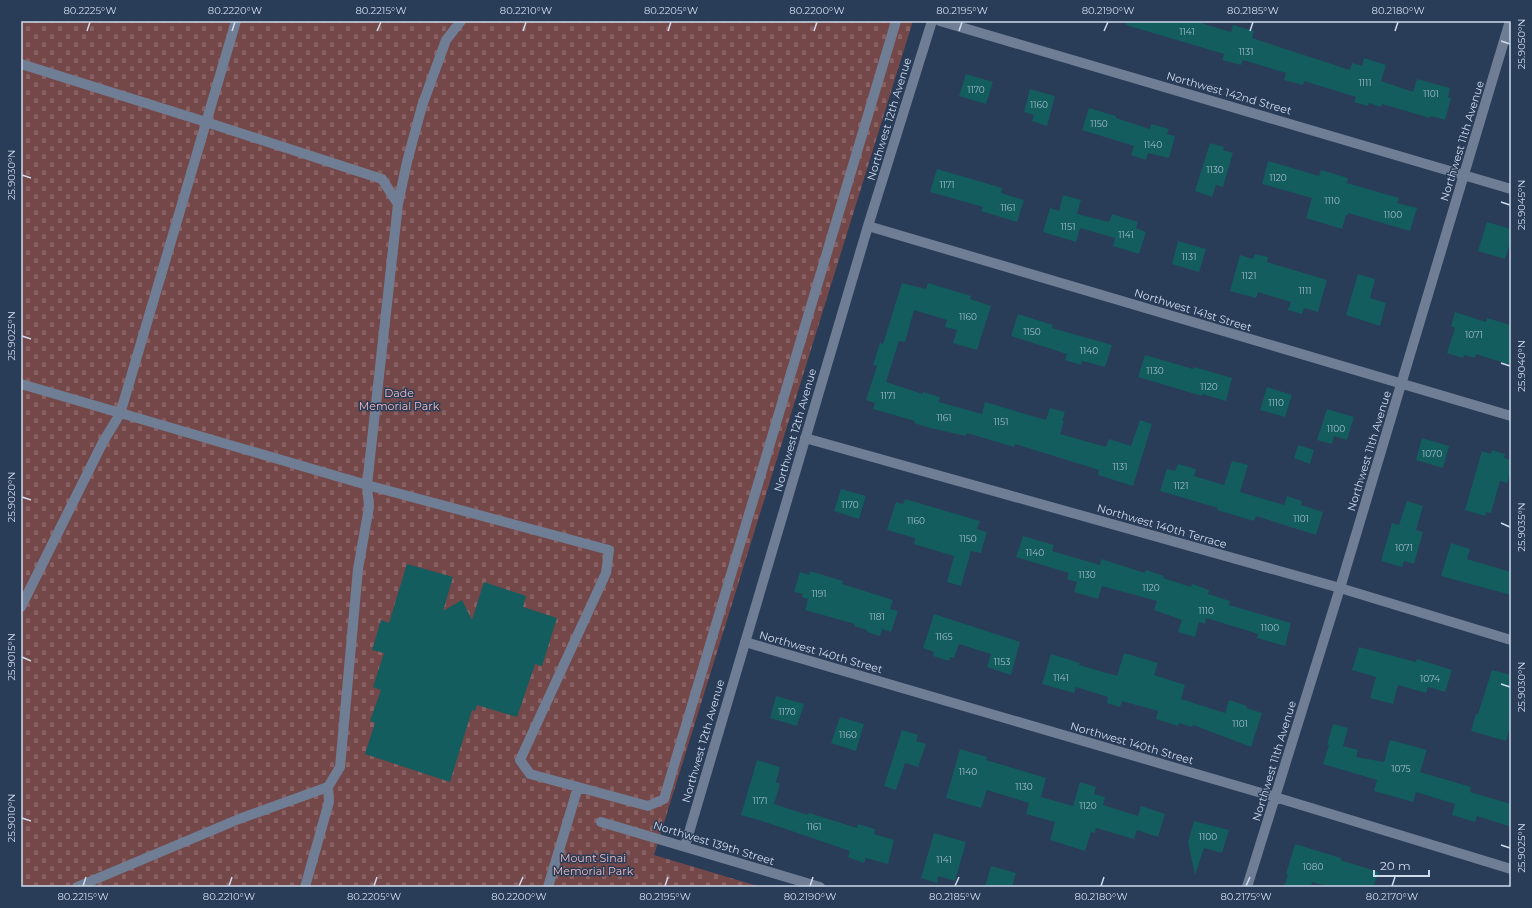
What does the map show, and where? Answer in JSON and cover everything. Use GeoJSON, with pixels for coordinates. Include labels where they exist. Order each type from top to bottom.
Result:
{"type":"FeatureCollection","features":[{"type":"Feature","properties":{"kind":"street"},"geometry":{"type":"LineString","coordinates":[[21,607],[103,442],[120,414],[236,21]]}},
{"type":"Feature","properties":{"kind":"street"},"geometry":{"type":"LineString","coordinates":[[305,887],[329,802],[328,787],[340,767],[358,569],[369,507],[367,485],[398,204],[407,162],[422,106],[446,40],[461,21]]}},
{"type":"Feature","properties":{"kind":"street"},"geometry":{"type":"LineString","coordinates":[[21,384],[367,485],[609,550],[606,573],[520,760],[530,774],[648,806],[664,799],[896,21]]}},
{"type":"Feature","properties":{"kind":"street","name":"Northwest 12th Avenue"},"geometry":{"type":"LineString","coordinates":[[684,846],[868,226],[932,21]]}},
{"type":"Feature","properties":{"kind":"street","name":"Northwest 142nd Street"},"geometry":{"type":"LineString","coordinates":[[940,21],[1511,189]]}},
{"type":"Feature","properties":{"kind":"street","name":"Northwest 11th Avenue"},"geometry":{"type":"LineString","coordinates":[[1247,887],[1340,588],[1510,21]]}},
{"type":"Feature","properties":{"kind":"street"},"geometry":{"type":"LineString","coordinates":[[21,64],[382,179],[398,204]]}},
{"type":"Feature","properties":{"kind":"street","name":"Northwest 141st Street"},"geometry":{"type":"LineString","coordinates":[[868,226],[1511,416]]}},
{"type":"Feature","properties":{"kind":"street","name":"Northwest 140th Terrace"},"geometry":{"type":"LineString","coordinates":[[805,438],[1340,588],[1511,640]]}},
{"type":"Feature","properties":{"kind":"street","name":"Northwest 140th Street"},"geometry":{"type":"LineString","coordinates":[[745,642],[1275,797],[1511,869]]}},
{"type":"Feature","properties":{"kind":"street"},"geometry":{"type":"LineString","coordinates":[[76,887],[239,819],[328,787]]}},
{"type":"Feature","properties":{"kind":"street"},"geometry":{"type":"LineString","coordinates":[[548,887],[578,787]]}},
{"type":"Feature","properties":{"kind":"street","name":"Northwest 139th Street"},"geometry":{"type":"LineString","coordinates":[[602,822],[820,887]]}},
{"type":"Feature","properties":{"kind":"green space","name":"Dade Memorial Park"},"geometry":{"type":"Polygon","coordinates":[[[21,21],[913,21],[654,855],[761,887],[21,887],[21,21]]]}},
{"type":"Feature","properties":{"kind":"building"},"geometry":{"type":"Polygon","coordinates":[[[1126,21],[1194,21],[1231,32],[1233,25],[1254,31],[1252,38],[1350,70],[1352,63],[1362,66],[1364,58],[1386,65],[1381,81],[1413,92],[1417,79],[1450,88],[1448,97],[1451,98],[1445,120],[1431,116],[1430,118],[1382,104],[1381,107],[1369,103],[1368,106],[1354,102],[1356,97],[1304,81],[1303,85],[1284,80],[1286,73],[1243,60],[1241,65],[1222,60],[1224,54],[1126,25],[1126,21]]]}},
{"type":"Feature","properties":{"kind":"building"},"geometry":{"type":"Polygon","coordinates":[[[966,74],[993,82],[986,104],[959,96],[966,74]]]}},
{"type":"Feature","properties":{"kind":"building"},"geometry":{"type":"Polygon","coordinates":[[[1030,89],[1055,96],[1047,126],[1032,121],[1034,115],[1024,112],[1030,89]]]}},
{"type":"Feature","properties":{"kind":"building"},"geometry":{"type":"Polygon","coordinates":[[[1089,108],[1116,116],[1116,118],[1150,129],[1151,124],[1169,129],[1167,134],[1175,136],[1169,158],[1148,153],[1146,160],[1131,155],[1134,146],[1082,130],[1089,108]]]}},
{"type":"Feature","properties":{"kind":"building"},"geometry":{"type":"Polygon","coordinates":[[[1210,143],[1224,147],[1223,150],[1233,153],[1223,187],[1216,185],[1212,197],[1195,191],[1210,143]]]}},
{"type":"Feature","properties":{"kind":"building"},"geometry":{"type":"Polygon","coordinates":[[[1268,161],[1319,176],[1321,170],[1348,178],[1347,183],[1399,198],[1397,203],[1417,208],[1410,231],[1348,213],[1342,229],[1306,218],[1312,198],[1262,184],[1268,161]]]}},
{"type":"Feature","properties":{"kind":"building"},"geometry":{"type":"Polygon","coordinates":[[[937,169],[1002,188],[1001,193],[1024,200],[1017,222],[981,211],[983,207],[930,192],[937,169]]]}},
{"type":"Feature","properties":{"kind":"building"},"geometry":{"type":"Polygon","coordinates":[[[1063,195],[1081,200],[1077,214],[1109,222],[1112,214],[1138,222],[1136,228],[1146,232],[1139,254],[1113,246],[1115,238],[1080,228],[1076,242],[1043,232],[1050,208],[1059,211],[1063,195]]]}},
{"type":"Feature","properties":{"kind":"building"},"geometry":{"type":"Polygon","coordinates":[[[1487,222],[1511,229],[1511,240],[1505,259],[1478,251],[1487,222]]]}},
{"type":"Feature","properties":{"kind":"building"},"geometry":{"type":"Polygon","coordinates":[[[1178,241],[1206,249],[1199,272],[1172,264],[1178,241]]]}},
{"type":"Feature","properties":{"kind":"building"},"geometry":{"type":"Polygon","coordinates":[[[1255,254],[1268,257],[1267,262],[1327,280],[1318,312],[1304,308],[1302,314],[1288,310],[1291,302],[1258,292],[1256,298],[1230,291],[1240,255],[1253,259],[1255,254]]]}},
{"type":"Feature","properties":{"kind":"building"},"geometry":{"type":"Polygon","coordinates":[[[1358,274],[1375,279],[1370,298],[1386,303],[1380,326],[1346,315],[1358,274]]]}},
{"type":"Feature","properties":{"kind":"building"},"geometry":{"type":"Polygon","coordinates":[[[902,283],[926,289],[928,283],[971,296],[970,299],[991,306],[977,350],[953,343],[957,330],[945,327],[947,320],[914,310],[905,342],[899,341],[886,382],[923,394],[923,392],[940,397],[939,402],[982,414],[985,402],[1046,420],[1050,408],[1065,412],[1060,434],[1106,447],[1109,439],[1131,446],[1140,420],[1152,424],[1133,486],[1098,475],[1099,470],[1015,444],[1014,447],[967,433],[966,436],[930,428],[914,423],[915,421],[873,409],[875,403],[866,400],[877,366],[873,365],[880,343],[883,344],[902,283]]]}},
{"type":"Feature","properties":{"kind":"building"},"geometry":{"type":"Polygon","coordinates":[[[1455,312],[1486,322],[1487,318],[1511,325],[1511,365],[1476,354],[1475,358],[1464,355],[1463,358],[1447,353],[1455,328],[1451,326],[1455,312]]]}},
{"type":"Feature","properties":{"kind":"building"},"geometry":{"type":"Polygon","coordinates":[[[1018,314],[1053,325],[1052,328],[1112,345],[1105,367],[1082,361],[1081,365],[1065,360],[1067,354],[1011,336],[1018,314]]]}},
{"type":"Feature","properties":{"kind":"building"},"geometry":{"type":"Polygon","coordinates":[[[1145,355],[1193,369],[1194,367],[1232,378],[1226,401],[1202,394],[1202,396],[1138,377],[1145,355]]]}},
{"type":"Feature","properties":{"kind":"building"},"geometry":{"type":"Polygon","coordinates":[[[1267,387],[1292,395],[1285,417],[1260,410],[1267,387]]]}},
{"type":"Feature","properties":{"kind":"building"},"geometry":{"type":"Polygon","coordinates":[[[1327,409],[1354,417],[1347,440],[1334,436],[1332,444],[1317,440],[1327,409]]]}},
{"type":"Feature","properties":{"kind":"building"},"geometry":{"type":"Polygon","coordinates":[[[1422,438],[1449,446],[1443,468],[1416,460],[1422,438]]]}},
{"type":"Feature","properties":{"kind":"building"},"geometry":{"type":"Polygon","coordinates":[[[1298,445],[1314,450],[1310,464],[1294,458],[1298,445]]]}},
{"type":"Feature","properties":{"kind":"building"},"geometry":{"type":"Polygon","coordinates":[[[1492,450],[1505,454],[1504,458],[1511,460],[1511,471],[1507,483],[1500,481],[1491,513],[1486,512],[1485,516],[1465,510],[1482,451],[1491,454],[1492,450]]]}},
{"type":"Feature","properties":{"kind":"building"},"geometry":{"type":"Polygon","coordinates":[[[1232,461],[1248,465],[1240,492],[1284,505],[1287,496],[1302,501],[1301,505],[1323,512],[1316,535],[1256,516],[1254,521],[1217,510],[1218,508],[1160,491],[1167,469],[1175,471],[1178,464],[1196,469],[1194,476],[1224,485],[1232,461]]]}},
{"type":"Feature","properties":{"kind":"building"},"geometry":{"type":"Polygon","coordinates":[[[841,489],[866,496],[859,519],[834,511],[841,489]]]}},
{"type":"Feature","properties":{"kind":"building"},"geometry":{"type":"Polygon","coordinates":[[[905,499],[980,521],[977,529],[987,532],[981,553],[971,551],[961,586],[947,582],[954,556],[914,544],[915,538],[887,530],[896,502],[903,504],[905,499]]]}},
{"type":"Feature","properties":{"kind":"building"},"geometry":{"type":"Polygon","coordinates":[[[1407,501],[1423,506],[1416,530],[1423,532],[1414,564],[1404,561],[1402,567],[1381,561],[1392,523],[1399,525],[1407,501]]]}},
{"type":"Feature","properties":{"kind":"building"},"geometry":{"type":"Polygon","coordinates":[[[1023,536],[1054,545],[1052,551],[1100,565],[1101,559],[1145,573],[1146,570],[1164,576],[1163,578],[1191,587],[1192,584],[1209,590],[1208,594],[1230,601],[1229,605],[1291,623],[1285,646],[1257,638],[1258,634],[1206,618],[1205,624],[1199,622],[1195,637],[1178,632],[1182,620],[1154,610],[1157,601],[1102,586],[1098,599],[1074,592],[1077,582],[1067,579],[1069,573],[1016,557],[1023,536]]]}},
{"type":"Feature","properties":{"kind":"building"},"geometry":{"type":"Polygon","coordinates":[[[1451,543],[1470,549],[1467,559],[1511,572],[1511,595],[1441,576],[1451,543]]]}},
{"type":"Feature","properties":{"kind":"building"},"geometry":{"type":"Polygon","coordinates":[[[407,564],[453,577],[443,611],[462,600],[472,620],[484,582],[526,596],[523,607],[557,618],[542,666],[535,664],[517,717],[477,705],[475,711],[472,710],[450,782],[365,754],[375,723],[370,721],[381,690],[373,687],[384,653],[372,650],[381,620],[389,623],[407,564]]]}},
{"type":"Feature","properties":{"kind":"building"},"geometry":{"type":"Polygon","coordinates":[[[810,571],[843,581],[842,584],[893,600],[890,609],[898,611],[891,632],[882,629],[880,636],[854,626],[855,624],[805,610],[808,599],[802,597],[803,594],[794,592],[800,572],[809,575],[810,571]]]}},
{"type":"Feature","properties":{"kind":"building"},"geometry":{"type":"Polygon","coordinates":[[[934,614],[1020,642],[1011,675],[987,667],[991,654],[959,644],[954,658],[950,657],[949,661],[933,656],[934,652],[923,648],[934,614]]]}},
{"type":"Feature","properties":{"kind":"building"},"geometry":{"type":"Polygon","coordinates":[[[1359,647],[1416,662],[1417,659],[1452,670],[1445,692],[1428,687],[1426,693],[1398,685],[1393,704],[1370,698],[1376,677],[1352,670],[1359,647]]]}},
{"type":"Feature","properties":{"kind":"building"},"geometry":{"type":"Polygon","coordinates":[[[1124,653],[1158,663],[1154,675],[1185,685],[1181,699],[1225,713],[1229,700],[1247,706],[1246,708],[1262,713],[1251,747],[1193,725],[1192,727],[1179,723],[1178,726],[1156,719],[1158,711],[1122,701],[1120,707],[1107,703],[1108,697],[1076,687],[1074,693],[1042,684],[1051,654],[1080,663],[1079,665],[1117,676],[1124,653]]]}},
{"type":"Feature","properties":{"kind":"building"},"geometry":{"type":"Polygon","coordinates":[[[1492,670],[1511,675],[1511,725],[1506,741],[1471,731],[1492,670]]]}},
{"type":"Feature","properties":{"kind":"building"},"geometry":{"type":"Polygon","coordinates":[[[776,696],[804,704],[797,726],[770,718],[776,696]]]}},
{"type":"Feature","properties":{"kind":"building"},"geometry":{"type":"Polygon","coordinates":[[[840,717],[864,724],[856,751],[831,743],[840,717]]]}},
{"type":"Feature","properties":{"kind":"building"},"geometry":{"type":"Polygon","coordinates":[[[1333,724],[1348,728],[1343,746],[1358,750],[1356,757],[1384,762],[1390,740],[1427,750],[1420,772],[1471,787],[1470,792],[1511,804],[1511,827],[1477,816],[1475,822],[1452,815],[1455,804],[1416,792],[1413,802],[1374,791],[1377,780],[1323,764],[1329,745],[1327,745],[1333,724]]]}},
{"type":"Feature","properties":{"kind":"building"},"geometry":{"type":"Polygon","coordinates":[[[902,730],[918,735],[916,741],[926,744],[918,767],[905,763],[896,790],[884,786],[902,730]]]}},
{"type":"Feature","properties":{"kind":"building"},"geometry":{"type":"Polygon","coordinates":[[[960,749],[987,757],[986,760],[1046,778],[1041,797],[1073,806],[1080,782],[1096,787],[1094,794],[1105,797],[1103,805],[1138,816],[1141,806],[1165,814],[1158,837],[1137,830],[1134,839],[1096,828],[1095,833],[1091,832],[1085,851],[1050,840],[1055,822],[1026,814],[1029,803],[987,790],[981,808],[946,798],[960,749]]]}},
{"type":"Feature","properties":{"kind":"building"},"geometry":{"type":"Polygon","coordinates":[[[757,760],[780,767],[776,782],[780,784],[774,804],[857,828],[858,824],[875,829],[874,834],[894,840],[888,864],[866,858],[864,863],[848,857],[850,851],[741,815],[757,760]]]}},
{"type":"Feature","properties":{"kind":"building"},"geometry":{"type":"Polygon","coordinates":[[[1194,821],[1229,830],[1222,853],[1204,848],[1195,875],[1188,842],[1194,821]]]}},
{"type":"Feature","properties":{"kind":"building"},"geometry":{"type":"Polygon","coordinates":[[[934,833],[966,842],[955,881],[938,876],[937,883],[921,878],[934,833]]]}},
{"type":"Feature","properties":{"kind":"building"},"geometry":{"type":"Polygon","coordinates":[[[1295,844],[1341,858],[1340,860],[1379,872],[1373,887],[1330,887],[1312,882],[1311,887],[1284,887],[1288,875],[1286,874],[1295,844]]]}},
{"type":"Feature","properties":{"kind":"building"},"geometry":{"type":"Polygon","coordinates":[[[991,866],[1016,873],[1012,887],[985,887],[991,866]]]}},
{"type":"Feature","properties":{"kind":"park label","name":"Mount Sinai Memorial Park"},"geometry":{"type":"Point","coordinates":[593,864]}}]}
